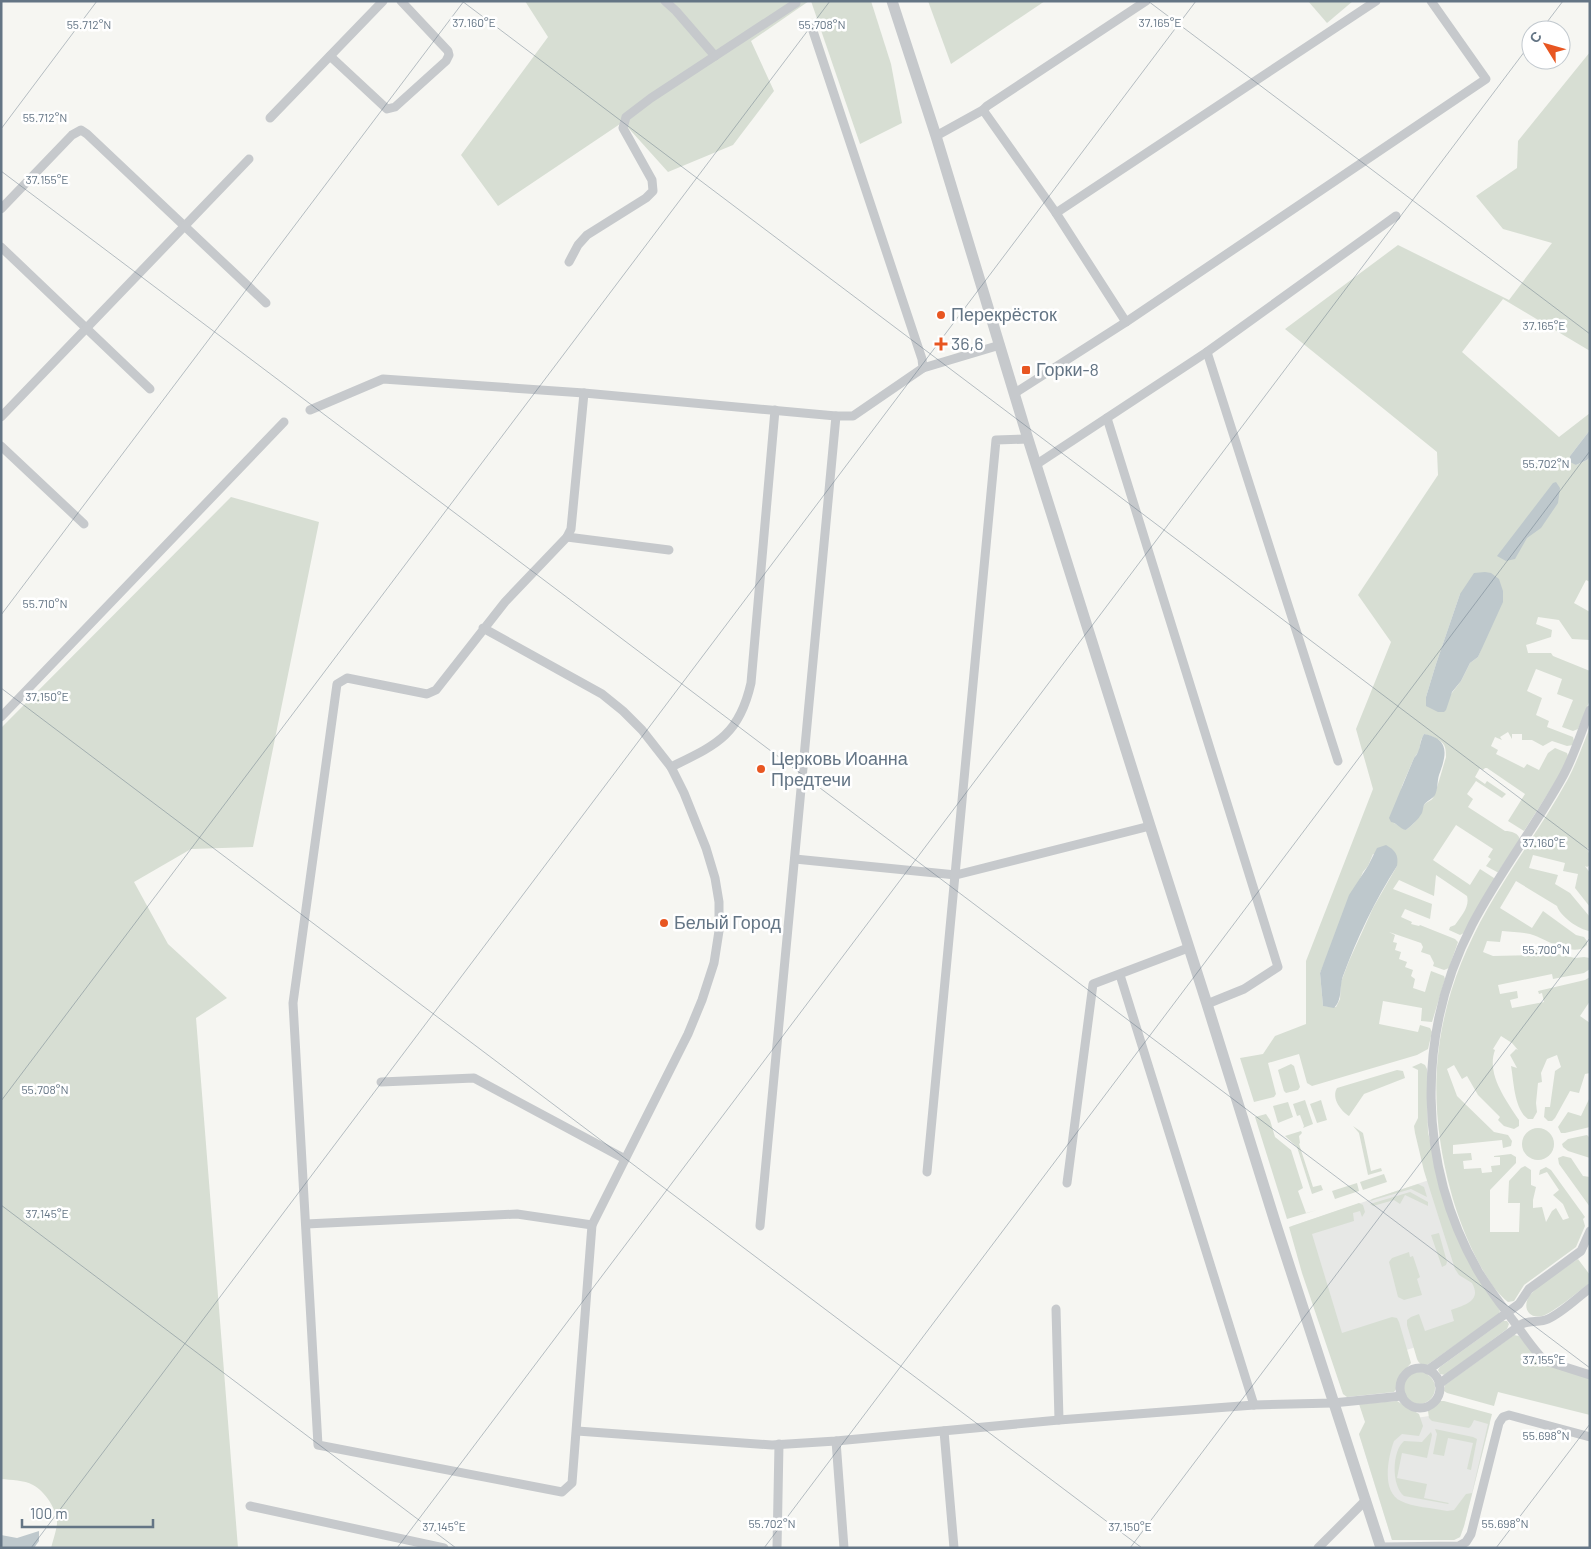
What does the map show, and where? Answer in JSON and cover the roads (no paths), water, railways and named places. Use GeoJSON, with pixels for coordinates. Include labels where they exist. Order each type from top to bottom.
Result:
{"type":"FeatureCollection","features":[{"type":"Feature","properties":{"kind":"street"},"geometry":{"type":"LineString","coordinates":[[270,118],[383,1]]}},
{"type":"Feature","properties":{"kind":"street"},"geometry":{"type":"LineString","coordinates":[[330,56],[387,109],[395,107],[446,61],[449,56],[448,51],[401,1]]}},
{"type":"Feature","properties":{"kind":"street"},"geometry":{"type":"LineString","coordinates":[[665,1],[715,56]]}},
{"type":"Feature","properties":{"kind":"street"},"geometry":{"type":"LineString","coordinates":[[892,1],[936,136],[1028,439],[1188,948],[1380,1547],[1459,1546],[1466,1542],[1471,1534],[1502,1417],[1509,1415],[1590,1437]]}},
{"type":"Feature","properties":{"kind":"street"},"geometry":{"type":"LineString","coordinates":[[936,136],[983,110],[1146,1]]}},
{"type":"Feature","properties":{"kind":"street"},"geometry":{"type":"LineString","coordinates":[[1056,213],[1376,1]]}},
{"type":"Feature","properties":{"kind":"street"},"geometry":{"type":"LineString","coordinates":[[1015,393],[1126,322],[1486,79],[1431,1]]}},
{"type":"Feature","properties":{"kind":"street"},"geometry":{"type":"LineString","coordinates":[[570,262],[578,245],[587,235],[646,198],[653,191],[652,180],[623,128],[626,117],[651,98],[796,3]]}},
{"type":"Feature","properties":{"kind":"street"},"geometry":{"type":"LineString","coordinates":[[812,28],[924,368]]}},
{"type":"Feature","properties":{"kind":"street"},"geometry":{"type":"LineString","coordinates":[[983,110],[1056,213],[1126,322]]}},
{"type":"Feature","properties":{"kind":"street"},"geometry":{"type":"LineString","coordinates":[[1,209],[72,134],[81,130],[266,303]]}},
{"type":"Feature","properties":{"kind":"street"},"geometry":{"type":"LineString","coordinates":[[1,418],[249,159]]}},
{"type":"Feature","properties":{"kind":"street"},"geometry":{"type":"LineString","coordinates":[[1037,464],[1207,352],[1396,216]]}},
{"type":"Feature","properties":{"kind":"street"},"geometry":{"type":"LineString","coordinates":[[1,248],[150,389]]}},
{"type":"Feature","properties":{"kind":"street"},"geometry":{"type":"LineString","coordinates":[[310,410],[382,378],[854,416],[924,368],[1000,344]]}},
{"type":"Feature","properties":{"kind":"street"},"geometry":{"type":"LineString","coordinates":[[1207,352],[1338,761]]}},
{"type":"Feature","properties":{"kind":"street"},"geometry":{"type":"LineString","coordinates":[[483,628],[602,694],[642,730],[671,768],[691,808],[706,848],[719,902],[719,931],[714,963],[702,1000],[688,1034],[592,1225],[572,1483],[562,1492],[318,1445],[293,1003],[336,684],[347,678],[426,694],[436,690],[483,628],[504,602],[567,537],[571,529],[584,393]]}},
{"type":"Feature","properties":{"kind":"street"},"geometry":{"type":"LineString","coordinates":[[671,768],[718,743],[736,723],[748,697],[751,683],[775,410]]}},
{"type":"Feature","properties":{"kind":"street"},"geometry":{"type":"LineString","coordinates":[[760,1226],[836,416]]}},
{"type":"Feature","properties":{"kind":"street"},"geometry":{"type":"LineString","coordinates":[[1107,418],[1278,967],[1244,989],[1207,1004]]}},
{"type":"Feature","properties":{"kind":"street"},"geometry":{"type":"LineString","coordinates":[[1,717],[284,422]]}},
{"type":"Feature","properties":{"kind":"street"},"geometry":{"type":"LineString","coordinates":[[926,1172],[956,875],[996,440],[1028,439]]}},
{"type":"Feature","properties":{"kind":"street"},"geometry":{"type":"LineString","coordinates":[[1,446],[84,524]]}},
{"type":"Feature","properties":{"kind":"street"},"geometry":{"type":"LineString","coordinates":[[567,537],[669,550]]}},
{"type":"Feature","properties":{"kind":"street"},"geometry":{"type":"LineString","coordinates":[[1590,710],[1564,774],[1484,903],[1464,940],[1443,999],[1431,1060],[1431,1117],[1435,1150],[1444,1189],[1457,1228],[1471,1258],[1487,1286],[1544,1359],[1590,1376]]}},
{"type":"Feature","properties":{"kind":"street"},"geometry":{"type":"LineString","coordinates":[[795,858],[956,875],[1150,826]]}},
{"type":"Feature","properties":{"kind":"street"},"geometry":{"type":"LineString","coordinates":[[1067,1183],[1093,984],[1188,948]]}},
{"type":"Feature","properties":{"kind":"street"},"geometry":{"type":"LineString","coordinates":[[1120,975],[1254,1405]]}},
{"type":"Feature","properties":{"kind":"street"},"geometry":{"type":"LineString","coordinates":[[381,1082],[474,1078],[625,1158]]}},
{"type":"Feature","properties":{"kind":"street"},"geometry":{"type":"LineString","coordinates":[[306,1224],[517,1214],[592,1225]]}},
{"type":"Feature","properties":{"kind":"street"},"geometry":{"type":"LineString","coordinates":[[1428,1370],[1519,1304],[1529,1289],[1581,1251],[1590,1231]]}},
{"type":"Feature","properties":{"kind":"street"},"geometry":{"type":"LineString","coordinates":[[1439,1384],[1518,1327],[1528,1321],[1543,1321],[1551,1318],[1590,1288]]}},
{"type":"Feature","properties":{"kind":"street"},"geometry":{"type":"LineString","coordinates":[[1056,1310],[1059,1420]]}},
{"type":"Feature","properties":{"kind":"street"},"geometry":{"type":"LineString","coordinates":[[1416,1368],[1428,1370],[1435,1376],[1439,1384],[1439,1390],[1434,1402],[1422,1408],[1410,1405],[1402,1396],[1400,1384],[1405,1374],[1416,1368]]}},
{"type":"Feature","properties":{"kind":"street"},"geometry":{"type":"LineString","coordinates":[[577,1431],[779,1444],[1059,1420],[1254,1405],[1333,1403],[1402,1396]]}},
{"type":"Feature","properties":{"kind":"street"},"geometry":{"type":"LineString","coordinates":[[944,1430],[954,1548]]}},
{"type":"Feature","properties":{"kind":"street"},"geometry":{"type":"LineString","coordinates":[[836,1440],[844,1548]]}},
{"type":"Feature","properties":{"kind":"street"},"geometry":{"type":"LineString","coordinates":[[777,1548],[779,1444]]}},
{"type":"Feature","properties":{"kind":"street"},"geometry":{"type":"LineString","coordinates":[[1318,1548],[1366,1500]]}},
{"type":"Feature","properties":{"kind":"street"},"geometry":{"type":"LineString","coordinates":[[250,1506],[444,1548]]}},
{"type":"Feature","properties":{"kind":"place","name":"Перекрёсток"},"geometry":{"type":"Point","coordinates":[941,315]}},
{"type":"Feature","properties":{"kind":"place","name":"36,6"},"geometry":{"type":"Point","coordinates":[941,344]}},
{"type":"Feature","properties":{"kind":"place","name":"Горки-8"},"geometry":{"type":"Point","coordinates":[1026,370]}},
{"type":"Feature","properties":{"kind":"place","name":"Церковь Иоанна Предтечи"},"geometry":{"type":"Point","coordinates":[761,769]}},
{"type":"Feature","properties":{"kind":"place","name":"Белый Город"},"geometry":{"type":"Point","coordinates":[664,923]}}]}
